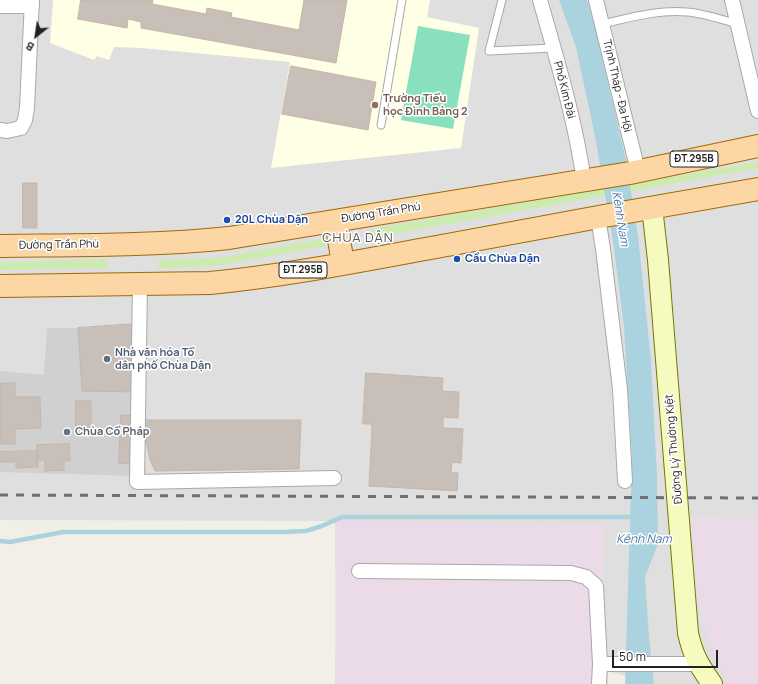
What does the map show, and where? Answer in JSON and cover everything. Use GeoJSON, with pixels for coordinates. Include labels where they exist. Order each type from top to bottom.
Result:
{"type":"FeatureCollection","features":[{"type":"Feature","properties":{"kind":"main road","name":"Đường Trần Phú"},"geometry":{"type":"LineString","coordinates":[[0,246],[133,244],[201,241],[237,237],[634,172],[758,146]]}},
{"type":"Feature","properties":{"kind":"main road","name":"ĐT.295B"},"geometry":{"type":"LineString","coordinates":[[0,286],[216,282],[282,274],[758,189]]}},
{"type":"Feature","properties":{"kind":"main road","name":"Đường Lý Thường Kiệt"},"geometry":{"type":"LineString","coordinates":[[645,208],[658,260],[688,633],[691,648],[698,664],[712,684]]}},
{"type":"Feature","properties":{"kind":"main road"},"geometry":{"type":"LineString","coordinates":[[336,221],[343,264]]}},
{"type":"Feature","properties":{"kind":"street","name":"Phố Kim Đài"},"geometry":{"type":"LineString","coordinates":[[540,0],[569,106],[580,156],[588,180]]}},
{"type":"Feature","properties":{"kind":"street","name":"Trịnh Tháp - Đa Hội"},"geometry":{"type":"LineString","coordinates":[[596,0],[634,172]]}},
{"type":"Feature","properties":{"kind":"street"},"geometry":{"type":"LineString","coordinates":[[732,0],[758,111]]}},
{"type":"Feature","properties":{"kind":"street"},"geometry":{"type":"LineString","coordinates":[[0,6],[32,3],[27,108],[25,120],[21,128],[7,131],[0,130]]}},
{"type":"Feature","properties":{"kind":"street"},"geometry":{"type":"LineString","coordinates":[[600,216],[620,389],[625,481]]}},
{"type":"Feature","properties":{"kind":"street"},"geometry":{"type":"LineString","coordinates":[[140,284],[136,482],[334,478]]}},
{"type":"Feature","properties":{"kind":"street"},"geometry":{"type":"LineString","coordinates":[[359,571],[571,573],[586,577],[596,586],[600,664],[599,684]]}},
{"type":"Feature","properties":{"kind":"street"},"geometry":{"type":"LineString","coordinates":[[600,664],[698,664]]}},
{"type":"Feature","properties":{"kind":"lane"},"geometry":{"type":"LineString","coordinates":[[381,125],[402,0]]}},
{"type":"Feature","properties":{"kind":"lane"},"geometry":{"type":"LineString","coordinates":[[502,0],[489,51],[553,48]]}},
{"type":"Feature","properties":{"kind":"lane"},"geometry":{"type":"LineString","coordinates":[[602,24],[635,16],[665,12],[687,12],[738,24]]}},
{"type":"Feature","properties":{"kind":"shaded area"},"geometry":{"type":"Polygon","coordinates":[[[0,0],[758,0],[758,684],[654,684],[608,671],[608,684],[336,684],[335,521],[0,520],[0,0]]]}},
{"type":"Feature","properties":{"kind":"shaded area","name":"Trường Tiểu học Đình Bảng 2"},"geometry":{"type":"Polygon","coordinates":[[[53,0],[430,0],[427,17],[479,28],[461,148],[271,168],[290,62],[142,48],[114,47],[109,60],[97,56],[94,60],[50,43],[53,0]]]}},
{"type":"Feature","properties":{"kind":"shaded area","name":"Chùa Cổ Pháp"},"geometry":{"type":"Polygon","coordinates":[[[47,328],[78,328],[82,391],[134,392],[135,476],[0,472],[0,371],[44,375],[47,328]]]}},
{"type":"Feature","properties":{"kind":"shaded area"},"geometry":{"type":"Polygon","coordinates":[[[691,517],[758,518],[758,684],[728,684],[719,668],[701,617],[696,585],[691,517]]]}},
{"type":"Feature","properties":{"kind":"shaded area"},"geometry":{"type":"Polygon","coordinates":[[[336,521],[605,523],[602,684],[335,684],[336,521]]]}},
{"type":"Feature","properties":{"kind":"green space"},"geometry":{"type":"Polygon","coordinates":[[[418,26],[470,35],[453,129],[401,120],[418,26]]]}},
{"type":"Feature","properties":{"kind":"green space"},"geometry":{"type":"Polygon","coordinates":[[[758,162],[758,168],[748,170],[377,237],[372,235],[372,232],[376,228],[758,162]]]}},
{"type":"Feature","properties":{"kind":"green space"},"geometry":{"type":"Polygon","coordinates":[[[321,239],[326,241],[326,245],[223,265],[159,268],[159,260],[228,256],[321,239]]]}},
{"type":"Feature","properties":{"kind":"green space"},"geometry":{"type":"Polygon","coordinates":[[[107,259],[107,268],[0,270],[0,262],[107,259]]]}},
{"type":"Feature","properties":{"kind":"water","name":"Kênh Nam"},"geometry":{"type":"Polygon","coordinates":[[[559,0],[587,0],[593,19],[626,160],[638,236],[651,360],[657,476],[658,544],[645,577],[654,684],[625,684],[632,457],[624,327],[613,241],[595,136],[576,47],[559,0]]]}},
{"type":"Feature","properties":{"kind":"building"},"geometry":{"type":"Polygon","coordinates":[[[81,0],[153,0],[152,4],[206,14],[207,8],[232,13],[231,17],[299,30],[304,0],[347,0],[336,63],[141,28],[141,22],[128,19],[127,28],[78,19],[81,0]]]}},
{"type":"Feature","properties":{"kind":"building"},"geometry":{"type":"Polygon","coordinates":[[[291,66],[376,82],[368,130],[282,114],[291,66]]]}},
{"type":"Feature","properties":{"kind":"building"},"geometry":{"type":"Polygon","coordinates":[[[23,183],[37,183],[37,228],[23,228],[23,183]]]}},
{"type":"Feature","properties":{"kind":"building","name":"Nhà văn hóa Tổ dân phố Chùa Dận"},"geometry":{"type":"Polygon","coordinates":[[[135,324],[134,392],[82,391],[78,328],[135,324]]]}},
{"type":"Feature","properties":{"kind":"building"},"geometry":{"type":"Polygon","coordinates":[[[366,373],[443,378],[442,391],[459,392],[458,418],[443,417],[443,428],[463,429],[461,463],[452,462],[451,473],[458,473],[457,491],[369,486],[372,428],[371,424],[363,424],[366,373]]]}},
{"type":"Feature","properties":{"kind":"building"},"geometry":{"type":"Polygon","coordinates":[[[15,383],[15,397],[40,397],[41,428],[15,429],[15,444],[0,444],[0,384],[15,383]]]}},
{"type":"Feature","properties":{"kind":"building"},"geometry":{"type":"Polygon","coordinates":[[[76,401],[91,401],[91,428],[76,428],[76,401]]]}},
{"type":"Feature","properties":{"kind":"building"},"geometry":{"type":"Polygon","coordinates":[[[121,415],[135,416],[132,464],[119,463],[121,415]]]}},
{"type":"Feature","properties":{"kind":"building"},"geometry":{"type":"Polygon","coordinates":[[[144,420],[301,420],[299,469],[155,471],[150,460],[145,435],[144,420]]]}},
{"type":"Feature","properties":{"kind":"building"},"geometry":{"type":"Polygon","coordinates":[[[69,444],[70,461],[64,461],[64,470],[45,471],[45,460],[37,460],[37,445],[69,444]]]}},
{"type":"Feature","properties":{"kind":"building"},"geometry":{"type":"Polygon","coordinates":[[[37,451],[38,467],[16,468],[16,462],[0,462],[0,452],[37,451]]]}},
{"type":"Feature","properties":{"kind":"waterway"},"geometry":{"type":"LineString","coordinates":[[0,541],[10,542],[63,532],[306,531],[342,517],[634,517]]}},
{"type":"Feature","properties":{"kind":"railway"},"geometry":{"type":"LineString","coordinates":[[0,495],[758,498]]}},
{"type":"Feature","properties":{"kind":"place","name":"Trường Tiểu học Đình Bảng 2"},"geometry":{"type":"Point","coordinates":[375,105]}},
{"type":"Feature","properties":{"kind":"place","name":"20L Chùa Dận"},"geometry":{"type":"Point","coordinates":[227,220]}},
{"type":"Feature","properties":{"kind":"place","name":"Cầu Chùa Dận"},"geometry":{"type":"Point","coordinates":[457,259]}},
{"type":"Feature","properties":{"kind":"place","name":"Nhà văn hóa Tổ dân phố Chùa Dận"},"geometry":{"type":"Point","coordinates":[107,359]}},
{"type":"Feature","properties":{"kind":"place","name":"Chùa Cổ Pháp"},"geometry":{"type":"Point","coordinates":[67,432]}},
{"type":"Feature","properties":{"kind":"district","name":"CHÙA DẬN"},"geometry":{"type":"Point","coordinates":[358,238]}}]}
